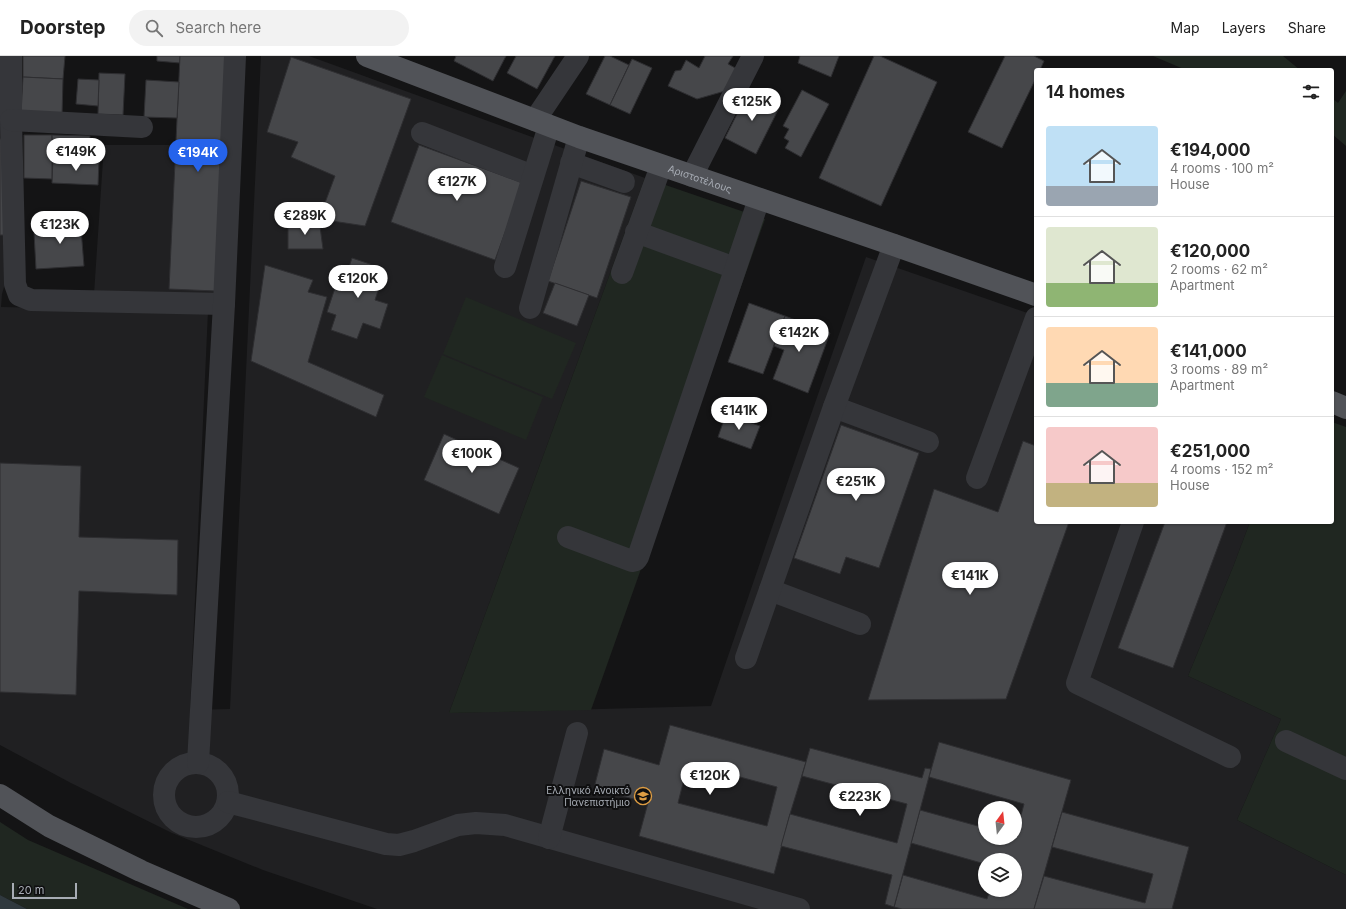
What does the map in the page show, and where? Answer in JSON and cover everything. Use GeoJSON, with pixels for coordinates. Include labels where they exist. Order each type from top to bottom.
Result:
{"type":"FeatureCollection","features":[{"type":"Feature","properties":{"kind":"main road","name":"Αριστοτέλους"},"geometry":{"type":"LineString","coordinates":[[368,56],[579,137],[894,245],[1034,295]]}},
{"type":"Feature","properties":{"kind":"main road"},"geometry":{"type":"LineString","coordinates":[[1334,403],[1346,408]]}},
{"type":"Feature","properties":{"kind":"main road"},"geometry":{"type":"LineString","coordinates":[[0,795],[49,826],[141,871],[229,909]]}},
{"type":"Feature","properties":{"kind":"street"},"geometry":{"type":"LineString","coordinates":[[11,56],[15,284],[19,295],[31,300],[224,304]]}},
{"type":"Feature","properties":{"kind":"street"},"geometry":{"type":"LineString","coordinates":[[198,762],[224,304],[235,56]]}},
{"type":"Feature","properties":{"kind":"street"},"geometry":{"type":"LineString","coordinates":[[505,267],[533,176],[542,123],[578,56]]}},
{"type":"Feature","properties":{"kind":"street"},"geometry":{"type":"LineString","coordinates":[[692,176],[753,56]]}},
{"type":"Feature","properties":{"kind":"street"},"geometry":{"type":"LineString","coordinates":[[11,120],[142,127]]}},
{"type":"Feature","properties":{"kind":"street"},"geometry":{"type":"LineString","coordinates":[[422,133],[533,176]]}},
{"type":"Feature","properties":{"kind":"street"},"geometry":{"type":"LineString","coordinates":[[530,308],[579,137]]}},
{"type":"Feature","properties":{"kind":"street"},"geometry":{"type":"LineString","coordinates":[[571,163],[624,182]]}},
{"type":"Feature","properties":{"kind":"street"},"geometry":{"type":"LineString","coordinates":[[622,273],[661,166]]}},
{"type":"Feature","properties":{"kind":"street"},"geometry":{"type":"LineString","coordinates":[[568,537],[632,561],[636,560],[759,199]]}},
{"type":"Feature","properties":{"kind":"street"},"geometry":{"type":"LineString","coordinates":[[636,232],[735,268]]}},
{"type":"Feature","properties":{"kind":"street"},"geometry":{"type":"LineString","coordinates":[[746,658],[834,407],[894,245]]}},
{"type":"Feature","properties":{"kind":"street"},"geometry":{"type":"LineString","coordinates":[[977,478],[1034,323]]}},
{"type":"Feature","properties":{"kind":"street"},"geometry":{"type":"LineString","coordinates":[[834,407],[928,442]]}},
{"type":"Feature","properties":{"kind":"street"},"geometry":{"type":"LineString","coordinates":[[1132,524],[1077,683],[1230,757]]}},
{"type":"Feature","properties":{"kind":"street"},"geometry":{"type":"LineString","coordinates":[[770,590],[860,624]]}},
{"type":"Feature","properties":{"kind":"street"},"geometry":{"type":"LineString","coordinates":[[549,838],[577,732]]}},
{"type":"Feature","properties":{"kind":"street"},"geometry":{"type":"LineString","coordinates":[[1286,741],[1346,769]]}},
{"type":"Feature","properties":{"kind":"street"},"geometry":{"type":"LineString","coordinates":[[198,762],[206,764],[220,773],[228,789],[228,802],[223,814],[216,820],[200,827],[191,827],[175,819],[169,813],[164,796],[168,779],[173,772],[180,766],[198,762]]}},
{"type":"Feature","properties":{"kind":"street"},"geometry":{"type":"LineString","coordinates":[[228,802],[386,844],[399,845],[458,825],[472,823],[505,826],[799,909]]}},
{"type":"Feature","properties":{"kind":"shaded area"},"geometry":{"type":"Polygon","coordinates":[[[180,56],[226,56],[215,311],[208,311],[190,710],[230,709],[261,56],[309,56],[645,178],[449,713],[711,706],[866,257],[1034,315],[1034,524],[1249,524],[1188,676],[1281,719],[1237,820],[1346,875],[1346,909],[377,909],[263,870],[172,833],[71,783],[0,745],[0,103],[8,273],[2,294],[1,307],[93,309],[104,145],[176,145],[180,56]]]}},
{"type":"Feature","properties":{"kind":"shaded area"},"geometry":{"type":"Polygon","coordinates":[[[1153,56],[1283,56],[1298,68],[1181,68],[1153,56]]]}},
{"type":"Feature","properties":{"kind":"shaded area"},"geometry":{"type":"Polygon","coordinates":[[[1346,91],[1346,146],[1334,136],[1334,100],[1338,103],[1346,91]]]}},
{"type":"Feature","properties":{"kind":"shaded area"},"geometry":{"type":"Polygon","coordinates":[[[645,178],[765,219],[591,710],[449,713],[645,178]]]}},
{"type":"Feature","properties":{"kind":"shaded area"},"geometry":{"type":"Polygon","coordinates":[[[466,297],[576,343],[552,399],[443,354],[466,297]]]}},
{"type":"Feature","properties":{"kind":"shaded area"},"geometry":{"type":"Polygon","coordinates":[[[442,355],[543,397],[526,440],[424,397],[442,355]]]}},
{"type":"Feature","properties":{"kind":"shaded area"},"geometry":{"type":"Polygon","coordinates":[[[1334,423],[1346,427],[1346,875],[1237,820],[1281,719],[1188,676],[1249,524],[1334,524],[1334,423]]]}},
{"type":"Feature","properties":{"kind":"shaded area"},"geometry":{"type":"Polygon","coordinates":[[[0,822],[28,840],[188,909],[27,909],[0,895],[0,822]]]}},
{"type":"Feature","properties":{"kind":"shaded area"},"geometry":{"type":"Polygon","coordinates":[[[0,895],[27,909],[0,909],[0,895]]]}},
{"type":"Feature","properties":{"kind":"building"},"geometry":{"type":"Polygon","coordinates":[[[23,56],[65,56],[63,79],[23,77],[23,56]]]}},
{"type":"Feature","properties":{"kind":"building"},"geometry":{"type":"Polygon","coordinates":[[[157,56],[180,56],[180,63],[157,61],[157,56]]]}},
{"type":"Feature","properties":{"kind":"building"},"geometry":{"type":"Polygon","coordinates":[[[180,56],[226,56],[216,291],[169,289],[180,56]]]}},
{"type":"Feature","properties":{"kind":"building"},"geometry":{"type":"Polygon","coordinates":[[[456,56],[506,56],[493,81],[454,61],[456,56]]]}},
{"type":"Feature","properties":{"kind":"building"},"geometry":{"type":"Polygon","coordinates":[[[516,56],[555,56],[537,89],[507,73],[516,56]]]}},
{"type":"Feature","properties":{"kind":"building"},"geometry":{"type":"Polygon","coordinates":[[[605,56],[610,56],[629,65],[610,105],[586,94],[605,56]]]}},
{"type":"Feature","properties":{"kind":"building"},"geometry":{"type":"Polygon","coordinates":[[[705,56],[733,56],[728,64],[737,69],[725,91],[697,99],[668,86],[675,71],[681,70],[686,60],[699,68],[705,56]]]}},
{"type":"Feature","properties":{"kind":"building"},"geometry":{"type":"Polygon","coordinates":[[[800,56],[839,56],[831,77],[798,63],[800,56]]]}},
{"type":"Feature","properties":{"kind":"building"},"geometry":{"type":"Polygon","coordinates":[[[874,56],[880,56],[937,82],[881,206],[819,178],[874,56]]]}},
{"type":"Feature","properties":{"kind":"building"},"geometry":{"type":"Polygon","coordinates":[[[1005,56],[1034,56],[1044,61],[1041,68],[1034,68],[1034,82],[1002,148],[968,132],[1005,56]]]}},
{"type":"Feature","properties":{"kind":"building"},"geometry":{"type":"Polygon","coordinates":[[[291,57],[411,99],[365,226],[319,219],[335,176],[291,157],[298,142],[267,132],[291,57]]]}},
{"type":"Feature","properties":{"kind":"building"},"geometry":{"type":"Polygon","coordinates":[[[632,59],[652,68],[630,114],[610,105],[632,59]]]}},
{"type":"Feature","properties":{"kind":"building"},"geometry":{"type":"Polygon","coordinates":[[[99,73],[125,74],[123,115],[98,114],[99,73]]]}},
{"type":"Feature","properties":{"kind":"building"},"geometry":{"type":"Polygon","coordinates":[[[23,77],[63,79],[62,115],[21,114],[23,77]]]}},
{"type":"Feature","properties":{"kind":"building"},"geometry":{"type":"Polygon","coordinates":[[[78,79],[99,80],[98,106],[76,104],[78,79]]]}},
{"type":"Feature","properties":{"kind":"building"},"geometry":{"type":"Polygon","coordinates":[[[146,80],[179,82],[177,118],[144,117],[146,80]]]}},
{"type":"Feature","properties":{"kind":"building"},"geometry":{"type":"Polygon","coordinates":[[[749,90],[780,106],[756,154],[725,138],[749,90]]]}},
{"type":"Feature","properties":{"kind":"building"},"geometry":{"type":"Polygon","coordinates":[[[802,90],[829,104],[801,157],[785,148],[789,141],[784,138],[789,129],[783,126],[802,90]]]}},
{"type":"Feature","properties":{"kind":"building"},"geometry":{"type":"Polygon","coordinates":[[[24,135],[52,135],[52,179],[24,178],[24,135]]]}},
{"type":"Feature","properties":{"kind":"building"},"geometry":{"type":"Polygon","coordinates":[[[52,135],[90,136],[89,159],[53,158],[52,135]]]}},
{"type":"Feature","properties":{"kind":"building"},"geometry":{"type":"Polygon","coordinates":[[[0,139],[6,139],[7,235],[0,235],[0,139]]]}},
{"type":"Feature","properties":{"kind":"building"},"geometry":{"type":"Polygon","coordinates":[[[419,145],[523,183],[495,260],[391,222],[419,145]]]}},
{"type":"Feature","properties":{"kind":"building"},"geometry":{"type":"Polygon","coordinates":[[[53,158],[99,160],[98,185],[52,183],[53,158]]]}},
{"type":"Feature","properties":{"kind":"building"},"geometry":{"type":"Polygon","coordinates":[[[581,181],[631,197],[597,298],[548,281],[581,181]]]}},
{"type":"Feature","properties":{"kind":"building"},"geometry":{"type":"Polygon","coordinates":[[[80,216],[84,266],[36,269],[34,233],[54,232],[53,218],[80,216]]]}},
{"type":"Feature","properties":{"kind":"building"},"geometry":{"type":"Polygon","coordinates":[[[319,219],[323,249],[288,249],[288,227],[319,219]]]}},
{"type":"Feature","properties":{"kind":"building"},"geometry":{"type":"Polygon","coordinates":[[[352,258],[385,269],[375,300],[388,304],[380,329],[363,323],[357,339],[331,330],[336,315],[327,312],[340,273],[348,270],[352,258]]]}},
{"type":"Feature","properties":{"kind":"building"},"geometry":{"type":"Polygon","coordinates":[[[265,265],[313,280],[308,292],[327,297],[308,362],[384,395],[376,417],[251,361],[265,265]]]}},
{"type":"Feature","properties":{"kind":"building"},"geometry":{"type":"Polygon","coordinates":[[[555,283],[589,295],[577,326],[543,313],[555,283]]]}},
{"type":"Feature","properties":{"kind":"building"},"geometry":{"type":"Polygon","coordinates":[[[749,303],[785,316],[763,374],[728,362],[749,303]]]}},
{"type":"Feature","properties":{"kind":"building"},"geometry":{"type":"Polygon","coordinates":[[[785,316],[830,333],[808,393],[773,379],[784,350],[774,346],[785,316]]]}},
{"type":"Feature","properties":{"kind":"building"},"geometry":{"type":"Polygon","coordinates":[[[726,414],[760,426],[751,449],[718,437],[726,414]]]}},
{"type":"Feature","properties":{"kind":"building"},"geometry":{"type":"Polygon","coordinates":[[[841,425],[919,453],[879,568],[846,557],[840,574],[794,558],[841,425]]]}},
{"type":"Feature","properties":{"kind":"building"},"geometry":{"type":"Polygon","coordinates":[[[444,434],[519,468],[499,514],[424,480],[444,434]]]}},
{"type":"Feature","properties":{"kind":"building"},"geometry":{"type":"Polygon","coordinates":[[[1023,441],[1034,445],[1034,524],[1068,524],[1006,699],[868,700],[934,489],[998,512],[1023,441]]]}},
{"type":"Feature","properties":{"kind":"building"},"geometry":{"type":"Polygon","coordinates":[[[0,463],[81,466],[79,537],[178,540],[177,595],[79,591],[76,695],[0,692],[0,463]]]}},
{"type":"Feature","properties":{"kind":"building"},"geometry":{"type":"Polygon","coordinates":[[[1164,524],[1226,524],[1173,668],[1118,648],[1164,524]]]}},
{"type":"Feature","properties":{"kind":"building","name":"Ελληνικό Ανοικτό Πανεπιστήμιο"},"geometry":{"type":"Polygon","coordinates":[[[670,725],[806,762],[774,874],[639,836],[648,803],[594,788],[604,749],[659,765],[670,725]],[[688,763],[678,803],[767,826],[777,787],[688,763]]]}},
{"type":"Feature","properties":{"kind":"building"},"geometry":{"type":"Polygon","coordinates":[[[939,742],[1071,780],[1034,909],[902,909],[894,907],[903,875],[987,899],[988,897],[1022,897],[1022,853],[978,853],[978,862],[911,843],[920,810],[978,826],[978,845],[1022,845],[1022,812],[1024,804],[1022,803],[1022,801],[1013,801],[929,777],[939,742]]]}},
{"type":"Feature","properties":{"kind":"building"},"geometry":{"type":"Polygon","coordinates":[[[810,748],[922,778],[925,768],[931,769],[894,907],[885,904],[892,875],[781,846],[790,814],[897,843],[907,804],[802,776],[810,748]]]}},
{"type":"Feature","properties":{"kind":"building"},"geometry":{"type":"Polygon","coordinates":[[[1062,812],[1189,847],[1172,909],[1034,909],[1044,876],[1145,903],[1153,874],[1052,847],[1062,812]]]}},
{"type":"Feature","properties":{"kind":"place","name":"Ελληνικό Ανοικτό Πανεπιστήμιο"},"geometry":{"type":"Point","coordinates":[643,796]}}]}
